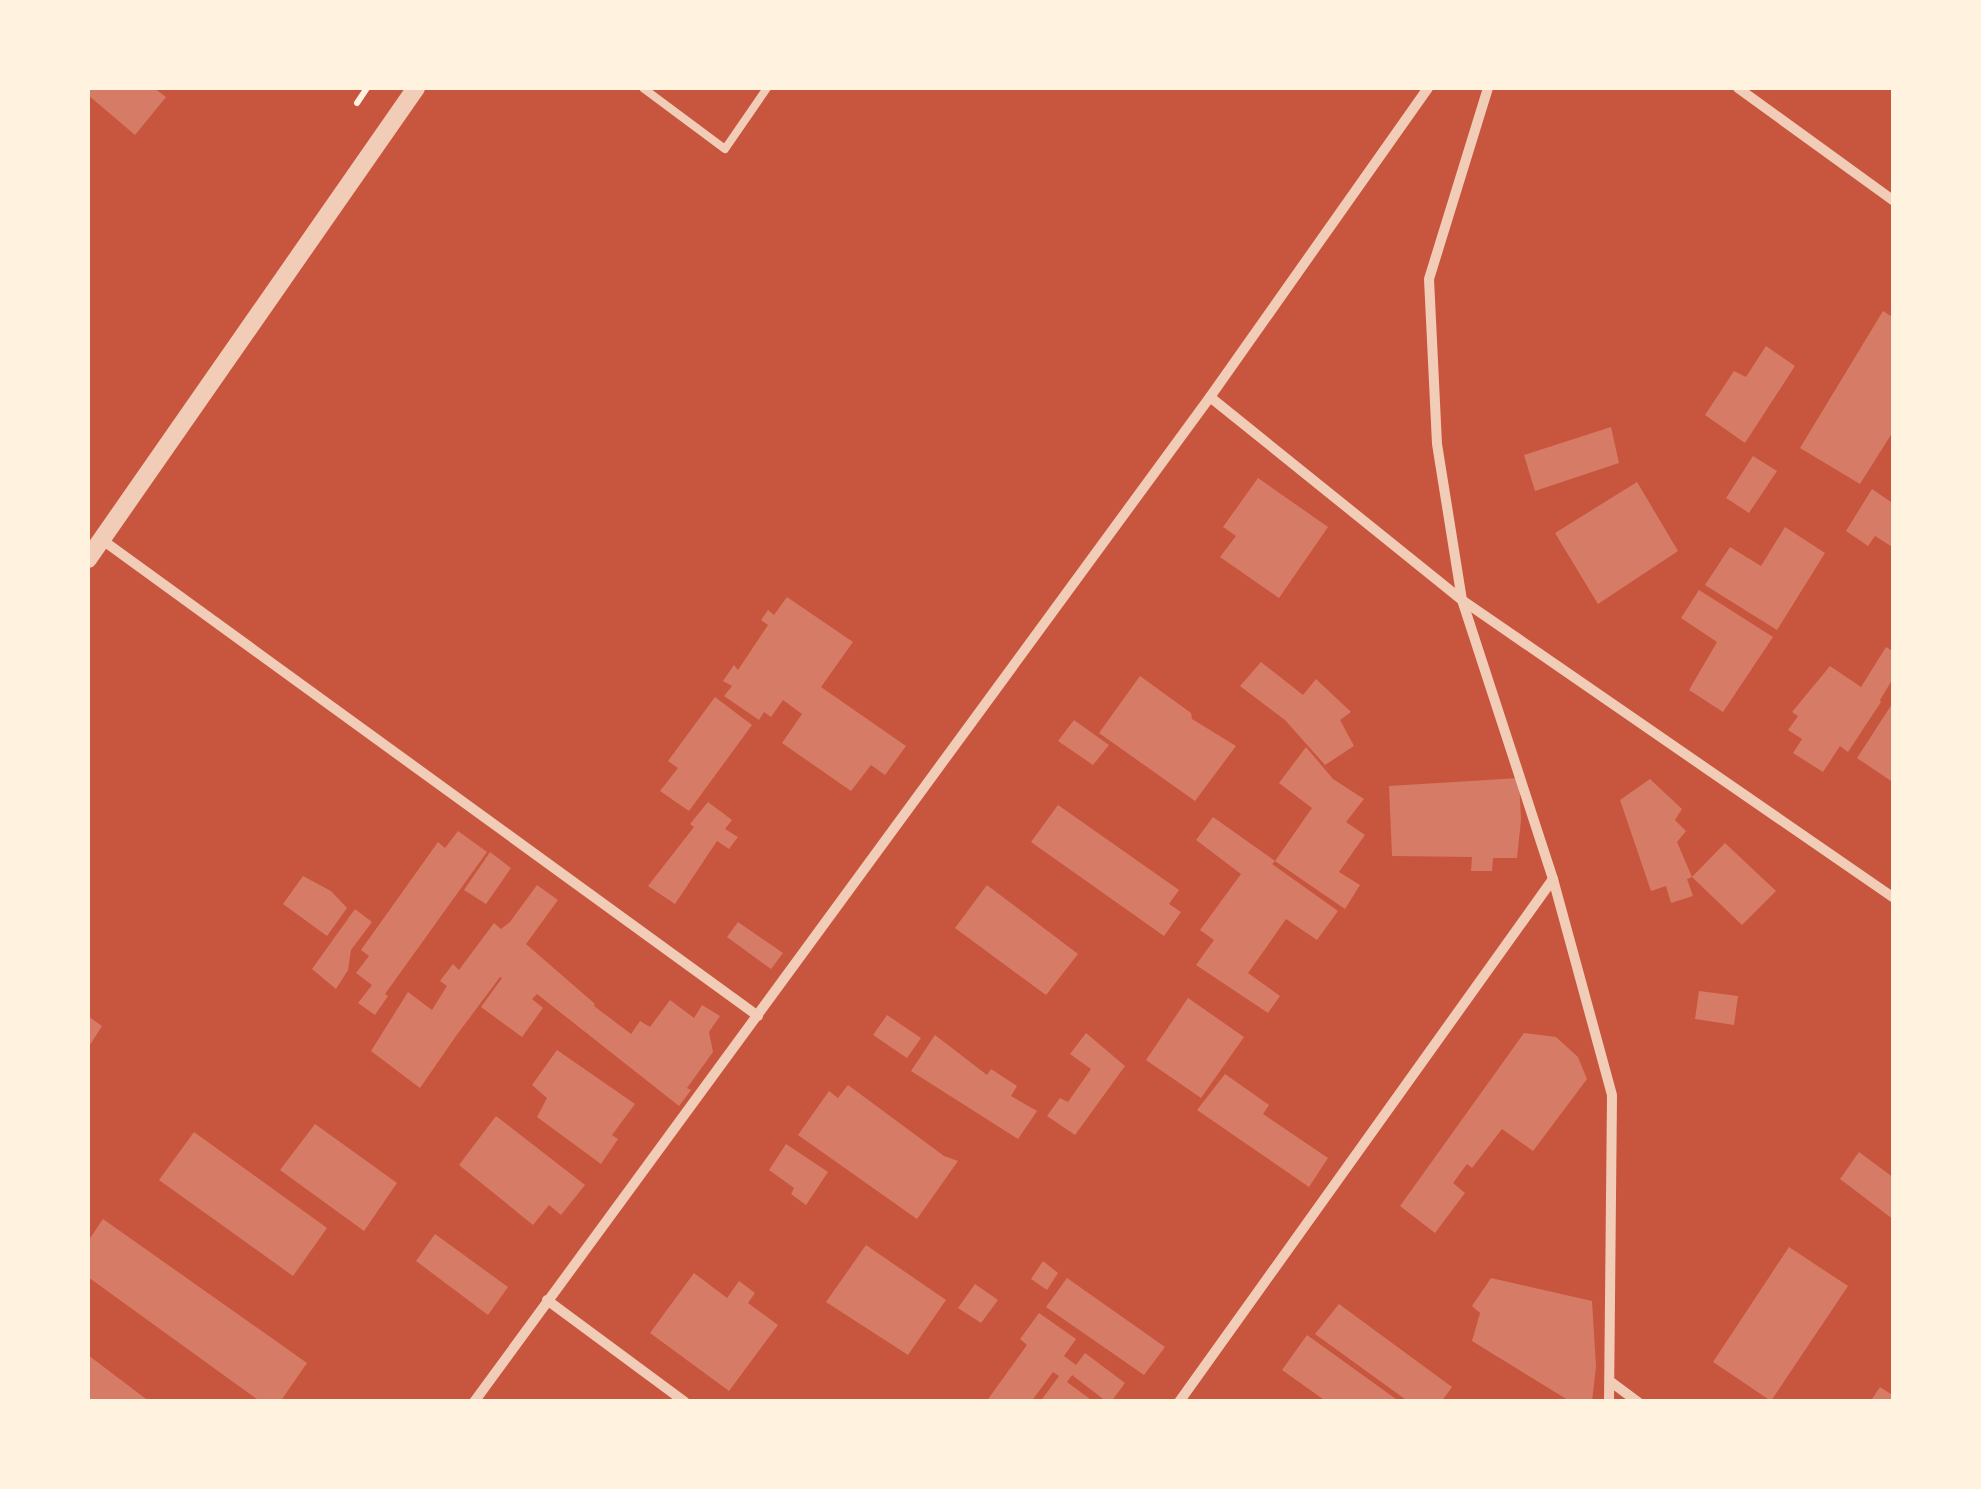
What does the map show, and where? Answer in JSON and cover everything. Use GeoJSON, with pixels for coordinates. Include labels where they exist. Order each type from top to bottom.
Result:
{"type":"FeatureCollection","features":[{"type":"Feature","properties":{"kind":"street"},"geometry":{"type":"LineString","coordinates":[[88,559],[416,88]]}},
{"type":"Feature","properties":{"kind":"street"},"geometry":{"type":"LineString","coordinates":[[474,1402],[1210,397],[1428,88]]}},
{"type":"Feature","properties":{"kind":"street"},"geometry":{"type":"LineString","coordinates":[[1488,88],[1429,279],[1437,444],[1462,600],[1554,879],[1612,1095],[1609,1402]]}},
{"type":"Feature","properties":{"kind":"street"},"geometry":{"type":"LineString","coordinates":[[1738,88],[1894,202]]}},
{"type":"Feature","properties":{"kind":"street"},"geometry":{"type":"LineString","coordinates":[[1210,397],[1462,600],[1894,898]]}},
{"type":"Feature","properties":{"kind":"street"},"geometry":{"type":"LineString","coordinates":[[101,539],[758,1016]]}},
{"type":"Feature","properties":{"kind":"street"},"geometry":{"type":"LineString","coordinates":[[1179,1402],[1554,879]]}},
{"type":"Feature","properties":{"kind":"street"},"geometry":{"type":"LineString","coordinates":[[547,1300],[685,1402]]}},
{"type":"Feature","properties":{"kind":"street"},"geometry":{"type":"LineString","coordinates":[[1611,1382],[1638,1402]]}},
{"type":"Feature","properties":{"kind":"lane"},"geometry":{"type":"LineString","coordinates":[[643,88],[724,149],[767,88]]}},
{"type":"Feature","properties":{"kind":"building"},"geometry":{"type":"Polygon","coordinates":[[[88,88],[154,88],[166,97],[135,135],[88,95],[88,88]]]}},
{"type":"Feature","properties":{"kind":"building"},"geometry":{"type":"Polygon","coordinates":[[[1883,311],[1894,318],[1894,430],[1860,484],[1800,448],[1883,311]]]}},
{"type":"Feature","properties":{"kind":"building"},"geometry":{"type":"Polygon","coordinates":[[[1766,346],[1795,366],[1745,443],[1705,415],[1734,371],[1746,377],[1766,346]]]}},
{"type":"Feature","properties":{"kind":"building"},"geometry":{"type":"Polygon","coordinates":[[[1611,427],[1619,463],[1535,491],[1524,455],[1611,427]]]}},
{"type":"Feature","properties":{"kind":"building"},"geometry":{"type":"Polygon","coordinates":[[[1753,456],[1777,471],[1749,513],[1726,498],[1753,456]]]}},
{"type":"Feature","properties":{"kind":"building"},"geometry":{"type":"Polygon","coordinates":[[[1258,478],[1328,527],[1279,598],[1220,557],[1236,536],[1223,527],[1258,478]]]}},
{"type":"Feature","properties":{"kind":"building"},"geometry":{"type":"Polygon","coordinates":[[[1637,482],[1678,551],[1598,604],[1555,533],[1637,482]]]}},
{"type":"Feature","properties":{"kind":"building"},"geometry":{"type":"Polygon","coordinates":[[[1872,489],[1894,504],[1894,548],[1875,536],[1868,546],[1846,531],[1872,489]]]}},
{"type":"Feature","properties":{"kind":"building"},"geometry":{"type":"Polygon","coordinates":[[[1785,527],[1825,553],[1777,630],[1705,585],[1730,547],[1761,566],[1785,527]]]}},
{"type":"Feature","properties":{"kind":"building"},"geometry":{"type":"Polygon","coordinates":[[[1699,590],[1773,637],[1723,712],[1689,690],[1717,642],[1681,618],[1699,590]]]}},
{"type":"Feature","properties":{"kind":"building"},"geometry":{"type":"Polygon","coordinates":[[[787,597],[853,642],[821,687],[906,746],[885,775],[871,765],[851,791],[782,743],[802,714],[783,700],[771,717],[764,712],[759,720],[724,696],[732,686],[723,681],[734,665],[738,670],[768,625],[761,620],[768,610],[774,615],[787,597]]]}},
{"type":"Feature","properties":{"kind":"building"},"geometry":{"type":"Polygon","coordinates":[[[1886,647],[1894,652],[1894,677],[1848,752],[1840,746],[1823,772],[1793,753],[1802,739],[1788,730],[1798,716],[1792,712],[1830,666],[1861,687],[1886,647]]]}},
{"type":"Feature","properties":{"kind":"building"},"geometry":{"type":"Polygon","coordinates":[[[1261,662],[1303,695],[1316,679],[1351,712],[1340,720],[1354,746],[1325,765],[1285,720],[1240,686],[1261,662]]]}},
{"type":"Feature","properties":{"kind":"building"},"geometry":{"type":"Polygon","coordinates":[[[1140,676],[1191,713],[1192,719],[1236,746],[1195,801],[1099,733],[1140,676]]]}},
{"type":"Feature","properties":{"kind":"building"},"geometry":{"type":"Polygon","coordinates":[[[715,697],[752,725],[689,811],[660,791],[678,768],[668,761],[715,697]]]}},
{"type":"Feature","properties":{"kind":"building"},"geometry":{"type":"Polygon","coordinates":[[[1894,701],[1894,783],[1857,758],[1894,701]]]}},
{"type":"Feature","properties":{"kind":"building"},"geometry":{"type":"Polygon","coordinates":[[[1074,720],[1109,745],[1093,765],[1058,741],[1074,720]]]}},
{"type":"Feature","properties":{"kind":"building"},"geometry":{"type":"Polygon","coordinates":[[[1306,747],[1333,779],[1364,799],[1346,822],[1365,835],[1339,872],[1360,885],[1345,909],[1275,861],[1312,808],[1279,783],[1306,747]]]}},
{"type":"Feature","properties":{"kind":"building"},"geometry":{"type":"Polygon","coordinates":[[[1519,778],[1521,820],[1517,858],[1493,858],[1492,871],[1471,871],[1472,857],[1392,856],[1389,786],[1519,778]]]}},
{"type":"Feature","properties":{"kind":"building"},"geometry":{"type":"Polygon","coordinates":[[[1650,779],[1682,809],[1675,820],[1686,831],[1677,842],[1692,877],[1687,879],[1693,896],[1671,903],[1666,886],[1651,891],[1620,800],[1650,779]]]}},
{"type":"Feature","properties":{"kind":"building"},"geometry":{"type":"Polygon","coordinates":[[[708,802],[732,820],[725,829],[738,837],[729,849],[717,841],[675,904],[648,886],[694,827],[690,824],[708,802]]]}},
{"type":"Feature","properties":{"kind":"building"},"geometry":{"type":"Polygon","coordinates":[[[1058,805],[1179,890],[1169,904],[1181,912],[1164,936],[1031,842],[1058,805]]]}},
{"type":"Feature","properties":{"kind":"building"},"geometry":{"type":"Polygon","coordinates":[[[1213,817],[1338,911],[1317,940],[1286,919],[1248,973],[1280,996],[1268,1013],[1196,965],[1214,940],[1200,930],[1241,874],[1196,840],[1213,817]]]}},
{"type":"Feature","properties":{"kind":"building"},"geometry":{"type":"Polygon","coordinates":[[[458,831],[487,852],[385,994],[388,996],[375,1015],[358,1003],[372,985],[356,973],[369,956],[361,950],[438,842],[445,848],[458,831]]]}},
{"type":"Feature","properties":{"kind":"building"},"geometry":{"type":"Polygon","coordinates":[[[1725,843],[1776,891],[1742,925],[1692,877],[1725,843]]]}},
{"type":"Feature","properties":{"kind":"building"},"geometry":{"type":"Polygon","coordinates":[[[490,852],[511,868],[486,904],[464,890],[490,852]]]}},
{"type":"Feature","properties":{"kind":"building"},"geometry":{"type":"Polygon","coordinates":[[[303,876],[331,891],[347,908],[327,936],[283,904],[303,876]]]}},
{"type":"Feature","properties":{"kind":"building"},"geometry":{"type":"Polygon","coordinates":[[[537,885],[558,900],[526,944],[631,1034],[640,1021],[650,1027],[670,1000],[694,1018],[702,1005],[720,1016],[709,1032],[713,1052],[679,1106],[537,994],[532,999],[543,1008],[522,1037],[481,1007],[500,977],[420,1088],[371,1051],[408,992],[432,1010],[447,986],[440,981],[453,964],[459,970],[494,923],[501,929],[510,922],[537,885]]]}},
{"type":"Feature","properties":{"kind":"building"},"geometry":{"type":"Polygon","coordinates":[[[987,885],[1078,954],[1046,995],[955,928],[987,885]]]}},
{"type":"Feature","properties":{"kind":"building"},"geometry":{"type":"Polygon","coordinates":[[[355,909],[372,922],[351,950],[348,970],[336,989],[312,969],[355,909]]]}},
{"type":"Feature","properties":{"kind":"building"},"geometry":{"type":"Polygon","coordinates":[[[738,922],[783,953],[771,969],[727,937],[738,922]]]}},
{"type":"Feature","properties":{"kind":"building"},"geometry":{"type":"Polygon","coordinates":[[[1699,991],[1738,996],[1734,1025],[1695,1019],[1699,991]]]}},
{"type":"Feature","properties":{"kind":"building"},"geometry":{"type":"Polygon","coordinates":[[[1188,998],[1244,1037],[1201,1098],[1146,1060],[1188,998]]]}},
{"type":"Feature","properties":{"kind":"building"},"geometry":{"type":"Polygon","coordinates":[[[887,1015],[921,1038],[907,1058],[873,1035],[887,1015]]]}},
{"type":"Feature","properties":{"kind":"building"},"geometry":{"type":"Polygon","coordinates":[[[88,1016],[102,1026],[88,1048],[88,1016]]]}},
{"type":"Feature","properties":{"kind":"building"},"geometry":{"type":"Polygon","coordinates":[[[1086,1033],[1125,1066],[1075,1135],[1047,1116],[1060,1098],[1068,1102],[1091,1069],[1070,1054],[1086,1033]]]}},
{"type":"Feature","properties":{"kind":"building"},"geometry":{"type":"Polygon","coordinates":[[[1524,1033],[1556,1037],[1578,1057],[1587,1079],[1533,1151],[1502,1129],[1472,1168],[1467,1164],[1453,1183],[1465,1193],[1435,1233],[1400,1206],[1524,1033]]]}},
{"type":"Feature","properties":{"kind":"building"},"geometry":{"type":"Polygon","coordinates":[[[935,1035],[987,1075],[991,1069],[1017,1086],[1011,1096],[1037,1111],[1018,1139],[911,1071],[935,1035]]]}},
{"type":"Feature","properties":{"kind":"building"},"geometry":{"type":"Polygon","coordinates":[[[557,1050],[635,1104],[612,1135],[618,1139],[601,1164],[537,1117],[547,1098],[532,1085],[557,1050]]]}},
{"type":"Feature","properties":{"kind":"building"},"geometry":{"type":"Polygon","coordinates":[[[1225,1074],[1269,1105],[1263,1114],[1328,1158],[1309,1187],[1197,1110],[1225,1074]]]}},
{"type":"Feature","properties":{"kind":"building"},"geometry":{"type":"Polygon","coordinates":[[[848,1085],[944,1156],[958,1161],[917,1219],[798,1135],[829,1091],[838,1098],[848,1085]]]}},
{"type":"Feature","properties":{"kind":"building"},"geometry":{"type":"Polygon","coordinates":[[[496,1116],[585,1185],[561,1215],[549,1205],[533,1225],[459,1165],[496,1116]]]}},
{"type":"Feature","properties":{"kind":"building"},"geometry":{"type":"Polygon","coordinates":[[[315,1124],[397,1183],[364,1231],[280,1170],[315,1124]]]}},
{"type":"Feature","properties":{"kind":"building"},"geometry":{"type":"Polygon","coordinates":[[[194,1132],[327,1228],[293,1276],[159,1180],[194,1132]]]}},
{"type":"Feature","properties":{"kind":"building"},"geometry":{"type":"Polygon","coordinates":[[[786,1144],[828,1172],[806,1205],[791,1194],[794,1188],[769,1170],[786,1144]]]}},
{"type":"Feature","properties":{"kind":"building"},"geometry":{"type":"Polygon","coordinates":[[[1859,1152],[1894,1178],[1894,1220],[1840,1179],[1859,1152]]]}},
{"type":"Feature","properties":{"kind":"building"},"geometry":{"type":"Polygon","coordinates":[[[103,1219],[307,1363],[280,1402],[261,1402],[88,1277],[88,1241],[103,1219]]]}},
{"type":"Feature","properties":{"kind":"building"},"geometry":{"type":"Polygon","coordinates":[[[435,1234],[508,1287],[488,1315],[416,1261],[435,1234]]]}},
{"type":"Feature","properties":{"kind":"building"},"geometry":{"type":"Polygon","coordinates":[[[866,1245],[946,1300],[908,1355],[826,1302],[866,1245]]]}},
{"type":"Feature","properties":{"kind":"building"},"geometry":{"type":"Polygon","coordinates":[[[1789,1247],[1848,1286],[1771,1401],[1713,1362],[1789,1247]]]}},
{"type":"Feature","properties":{"kind":"building"},"geometry":{"type":"Polygon","coordinates":[[[1043,1261],[1058,1273],[1047,1290],[1031,1279],[1043,1261]]]}},
{"type":"Feature","properties":{"kind":"building"},"geometry":{"type":"Polygon","coordinates":[[[694,1273],[727,1298],[739,1281],[755,1293],[748,1303],[778,1325],[729,1391],[650,1333],[694,1273]]]}},
{"type":"Feature","properties":{"kind":"building"},"geometry":{"type":"Polygon","coordinates":[[[1067,1278],[1165,1347],[1144,1375],[1046,1307],[1067,1278]]]}},
{"type":"Feature","properties":{"kind":"building"},"geometry":{"type":"Polygon","coordinates":[[[1491,1278],[1592,1301],[1596,1366],[1592,1402],[1571,1402],[1472,1341],[1480,1313],[1472,1306],[1491,1278]]]}},
{"type":"Feature","properties":{"kind":"building"},"geometry":{"type":"Polygon","coordinates":[[[975,1284],[998,1300],[981,1323],[958,1308],[975,1284]]]}},
{"type":"Feature","properties":{"kind":"building"},"geometry":{"type":"Polygon","coordinates":[[[1339,1304],[1452,1387],[1441,1402],[1409,1402],[1315,1334],[1339,1304]]]}},
{"type":"Feature","properties":{"kind":"building"},"geometry":{"type":"Polygon","coordinates":[[[1039,1313],[1076,1339],[1064,1356],[1076,1365],[1085,1353],[1125,1383],[1111,1402],[1072,1375],[1067,1382],[1094,1402],[1040,1402],[1059,1376],[1053,1372],[1031,1402],[986,1402],[1027,1345],[1020,1339],[1039,1313]]]}},
{"type":"Feature","properties":{"kind":"building"},"geometry":{"type":"Polygon","coordinates":[[[1307,1335],[1400,1402],[1327,1402],[1282,1370],[1307,1335]]]}},
{"type":"Feature","properties":{"kind":"building"},"geometry":{"type":"Polygon","coordinates":[[[88,1355],[150,1402],[88,1402],[88,1355]]]}},
{"type":"Feature","properties":{"kind":"building"},"geometry":{"type":"Polygon","coordinates":[[[1880,1387],[1894,1396],[1894,1402],[1870,1402],[1880,1387]]]}}]}
